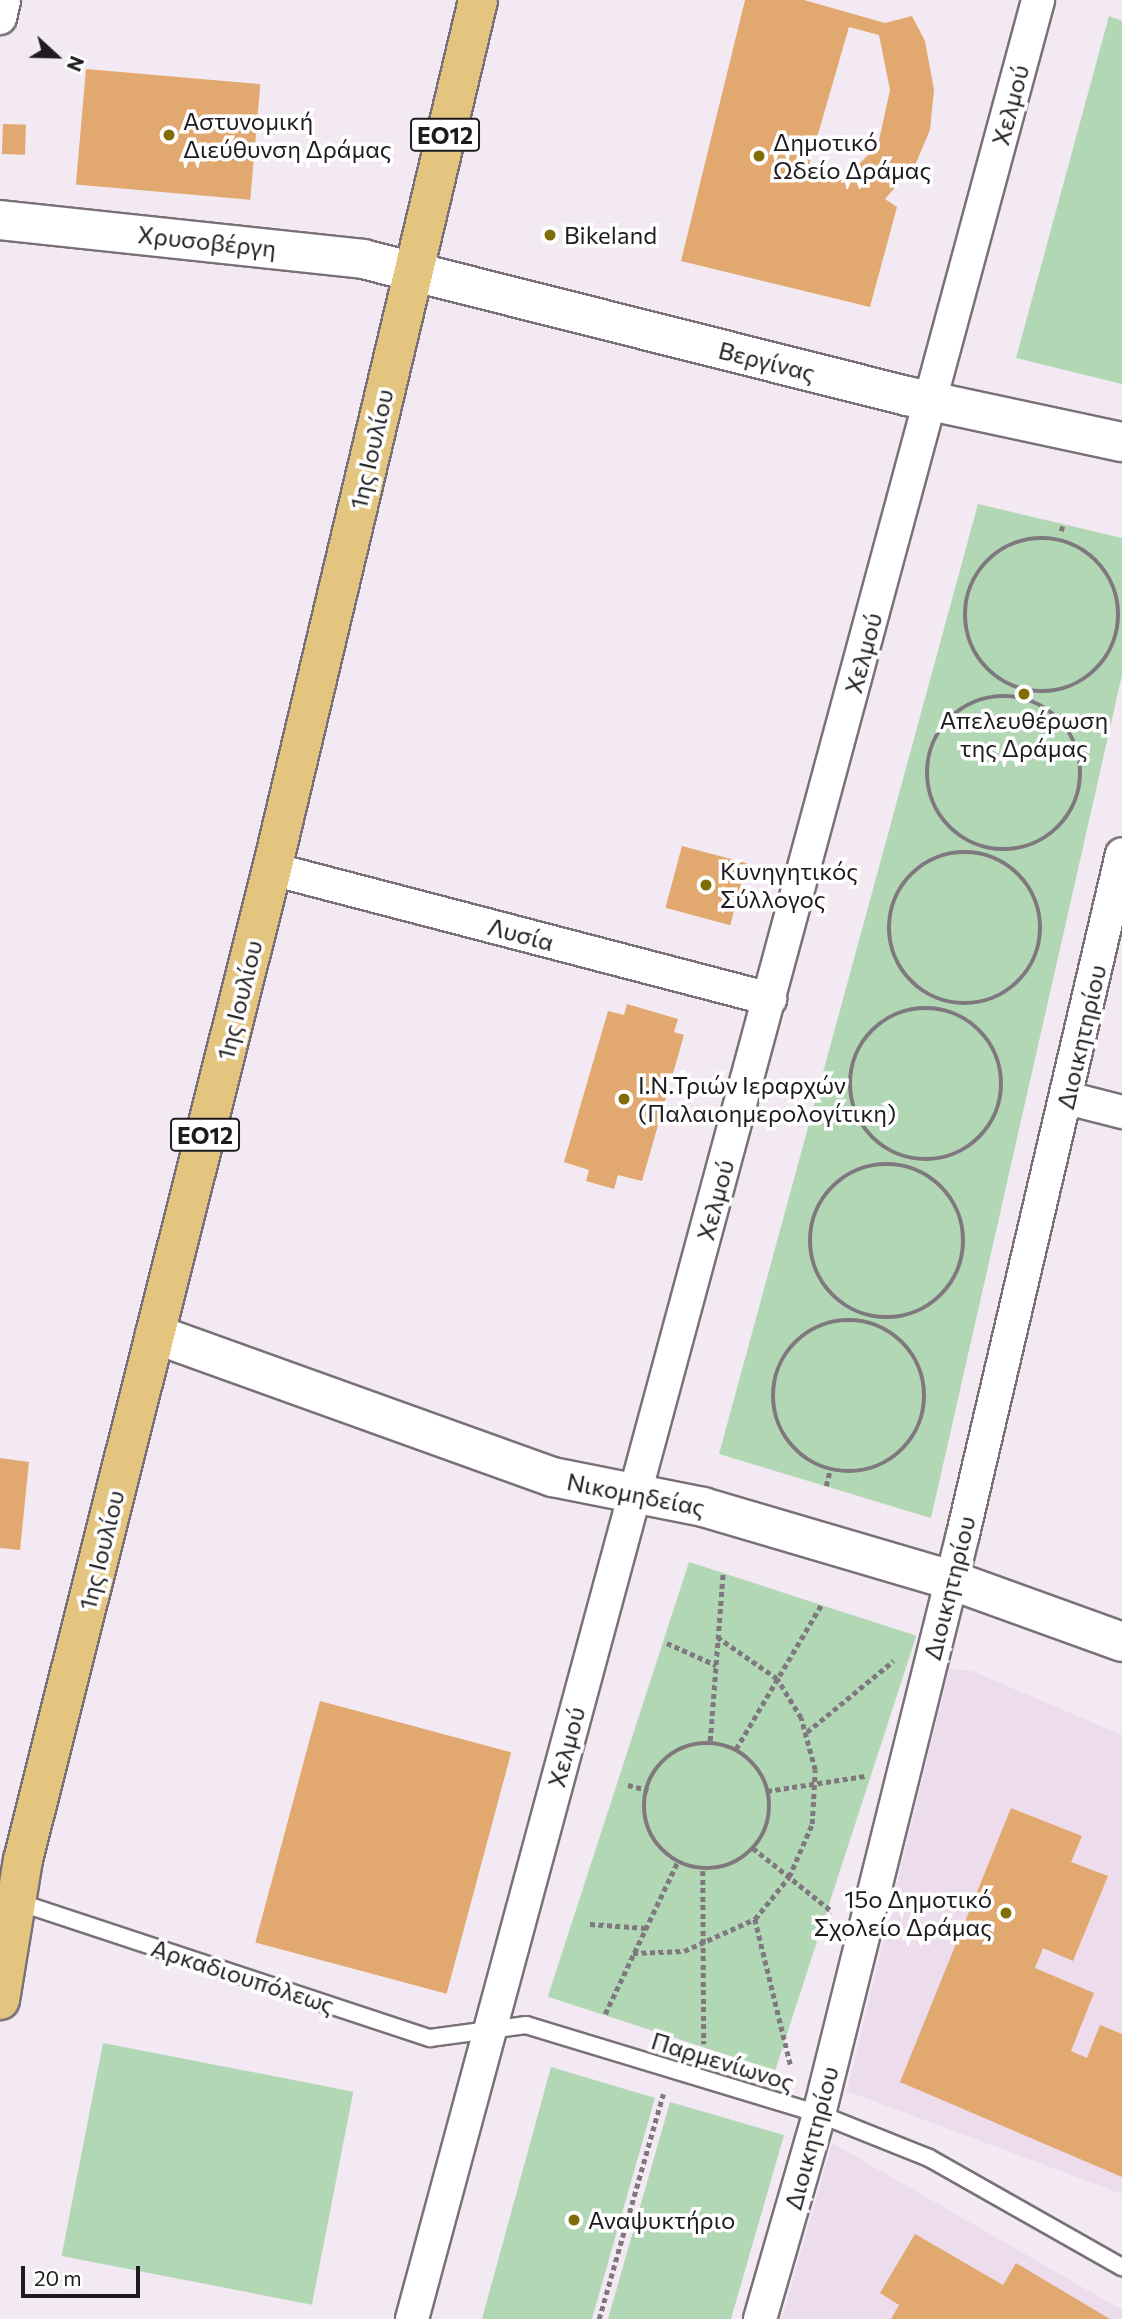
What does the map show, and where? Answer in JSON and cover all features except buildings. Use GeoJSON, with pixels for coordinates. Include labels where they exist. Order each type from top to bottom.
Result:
{"type":"FeatureCollection","features":[{"type":"Feature","properties":{"kind":"main road","name":"1ης Ιουλίου"},"geometry":{"type":"LineString","coordinates":[[0,2000],[7,1899],[155,1334],[272,869],[478,0]]}},
{"type":"Feature","properties":{"kind":"main road","name":"Χρυσοβέργη"},"geometry":{"type":"LineString","coordinates":[[0,220],[323,252],[413,271]]}},
{"type":"Feature","properties":{"kind":"main road","name":"Βεργίνας"},"geometry":{"type":"LineString","coordinates":[[413,271],[931,402],[1122,442]]}},
{"type":"Feature","properties":{"kind":"main road","name":"Νικομηδείας"},"geometry":{"type":"LineString","coordinates":[[155,1334],[544,1474],[703,1507],[951,1580],[1122,1642]]}},
{"type":"Feature","properties":{"kind":"street"},"geometry":{"type":"LineString","coordinates":[[0,18],[4,0]]}},
{"type":"Feature","properties":{"kind":"street","name":"Χελμού"},"geometry":{"type":"LineString","coordinates":[[412,2319],[1038,0]]}},
{"type":"Feature","properties":{"kind":"street","name":"Διοικητηρίου"},"geometry":{"type":"LineString","coordinates":[[760,2319],[819,2114],[951,1580],[1067,1098],[1122,854]]}},
{"type":"Feature","properties":{"kind":"street","name":"Λυσία"},"geometry":{"type":"LineString","coordinates":[[272,869],[770,999]]}},
{"type":"Feature","properties":{"kind":"street"},"geometry":{"type":"LineString","coordinates":[[1067,1098],[1122,1112]]}},
{"type":"Feature","properties":{"kind":"lane","name":"Αρκαδιουπόλεως"},"geometry":{"type":"LineString","coordinates":[[7,1899],[430,2038],[488,2030]]}},
{"type":"Feature","properties":{"kind":"lane","name":"Παρμενίωνος"},"geometry":{"type":"LineString","coordinates":[[488,2030],[526,2025],[819,2114],[929,2158],[1122,2267]]}},
{"type":"Feature","properties":{"kind":"path"},"geometry":{"type":"LineString","coordinates":[[1061,531],[1063,524]]}},
{"type":"Feature","properties":{"kind":"path"},"geometry":{"type":"LineString","coordinates":[[1053,539],[1085,550],[1103,568],[1116,591],[1118,625],[1107,657],[1082,681],[1050,692],[1022,689],[1000,680],[976,655],[967,605],[989,559],[1018,542],[1053,539]]}},
{"type":"Feature","properties":{"kind":"path"},"geometry":{"type":"LineString","coordinates":[[1020,698],[1022,689]]}},
{"type":"Feature","properties":{"kind":"path"},"geometry":{"type":"LineString","coordinates":[[982,850],[958,852],[925,862],[901,886],[891,909],[888,935],[900,968],[923,992],[944,1005],[968,1019],[992,1044],[1002,1093],[990,1126],[965,1149],[933,1160],[907,1158],[884,1148],[860,1123],[850,1073],[862,1042],[886,1018],[919,1007],[944,1005],[972,1005],[1004,994],[1029,970],[1039,945],[1041,921],[1031,888],[1007,864],[982,850],[938,813],[927,781],[932,747],[964,707],[996,696],[1020,698],[1046,709],[1069,733],[1080,766],[1078,792],[1067,815],[1043,839],[1010,849],[982,850]]}},
{"type":"Feature","properties":{"kind":"path"},"geometry":{"type":"LineString","coordinates":[[905,1166],[907,1158]]}},
{"type":"Feature","properties":{"kind":"path"},"geometry":{"type":"LineString","coordinates":[[867,1318],[842,1320],[810,1331],[777,1370],[773,1404],[783,1436],[807,1461],[830,1471],[856,1473],[888,1462],[913,1438],[925,1406],[915,1356],[891,1332],[867,1318],[845,1305],[821,1281],[810,1248],[813,1223],[822,1199],[847,1175],[880,1164],[905,1166],[929,1177],[953,1201],[963,1234],[959,1268],[926,1307],[894,1317],[867,1318]]}},
{"type":"Feature","properties":{"kind":"path"},"geometry":{"type":"LineString","coordinates":[[826,1486],[830,1471]]}},
{"type":"Feature","properties":{"kind":"path"},"geometry":{"type":"LineString","coordinates":[[710,1741],[723,1573]]}},
{"type":"Feature","properties":{"kind":"path"},"geometry":{"type":"LineString","coordinates":[[736,1749],[821,1605]]}},
{"type":"Feature","properties":{"kind":"path"},"geometry":{"type":"LineString","coordinates":[[633,1953],[704,1945],[755,1919],[789,1877],[812,1824],[815,1784],[807,1732],[777,1679],[718,1638]]}},
{"type":"Feature","properties":{"kind":"path"},"geometry":{"type":"LineString","coordinates":[[667,1643],[716,1665]]}},
{"type":"Feature","properties":{"kind":"path"},"geometry":{"type":"LineString","coordinates":[[807,1732],[904,1652]]}},
{"type":"Feature","properties":{"kind":"path"},"geometry":{"type":"LineString","coordinates":[[710,1741],[736,1749],[754,1764],[767,1791],[768,1818],[753,1848],[730,1865],[703,1871],[677,1863],[649,1828],[648,1790],[669,1756],[710,1741]]}},
{"type":"Feature","properties":{"kind":"path"},"geometry":{"type":"LineString","coordinates":[[767,1791],[880,1774]]}},
{"type":"Feature","properties":{"kind":"path"},"geometry":{"type":"LineString","coordinates":[[628,1785],[648,1790]]}},
{"type":"Feature","properties":{"kind":"path"},"geometry":{"type":"LineString","coordinates":[[753,1848],[842,1919]]}},
{"type":"Feature","properties":{"kind":"path"},"geometry":{"type":"LineString","coordinates":[[605,2014],[677,1863]]}},
{"type":"Feature","properties":{"kind":"path"},"geometry":{"type":"LineString","coordinates":[[703,1871],[704,2044]]}},
{"type":"Feature","properties":{"kind":"path"},"geometry":{"type":"LineString","coordinates":[[755,1919],[792,2071]]}},
{"type":"Feature","properties":{"kind":"path"},"geometry":{"type":"LineString","coordinates":[[590,1924],[646,1928]]}},
{"type":"Feature","properties":{"kind":"path"},"geometry":{"type":"LineString","coordinates":[[599,2319],[670,2068]]}},
{"type":"Feature","properties":{"kind":"shaded area","name":"15ο Δημοτικό Σχολείο Δράμας"},"geometry":{"type":"Polygon","coordinates":[[[949,1669],[972,1671],[1122,1735],[1122,2194],[847,2091],[949,1669]]]}},
{"type":"Feature","properties":{"kind":"shaded area"},"geometry":{"type":"Polygon","coordinates":[[[832,2143],[1122,2310],[1122,2319],[782,2319],[832,2143]]]}},
{"type":"Feature","properties":{"kind":"green space"},"geometry":{"type":"Polygon","coordinates":[[[1109,16],[1122,21],[1122,384],[1016,358],[1109,16]]]}},
{"type":"Feature","properties":{"kind":"green space"},"geometry":{"type":"Polygon","coordinates":[[[978,504],[1122,538],[1122,675],[931,1518],[719,1454],[978,504]]]}},
{"type":"Feature","properties":{"kind":"green space"},"geometry":{"type":"Polygon","coordinates":[[[689,1562],[916,1636],[775,2070],[548,1997],[689,1562]]]}},
{"type":"Feature","properties":{"kind":"green space"},"geometry":{"type":"Polygon","coordinates":[[[103,2043],[353,2092],[312,2305],[62,2256],[103,2043]]]}},
{"type":"Feature","properties":{"kind":"green space"},"geometry":{"type":"Polygon","coordinates":[[[551,2067],[655,2098],[592,2319],[482,2319],[551,2067]]]}},
{"type":"Feature","properties":{"kind":"green space"},"geometry":{"type":"Polygon","coordinates":[[[670,2102],[784,2135],[731,2319],[608,2319],[670,2102]]]}},
{"type":"Feature","properties":{"kind":"place","name":"Αστυνομική Διεύθυνση Δράμας"},"geometry":{"type":"Point","coordinates":[169,135]}},
{"type":"Feature","properties":{"kind":"place","name":"Δημοτικό Ωδείο Δράμας"},"geometry":{"type":"Point","coordinates":[759,156]}},
{"type":"Feature","properties":{"kind":"place","name":"Bikeland"},"geometry":{"type":"Point","coordinates":[550,235]}},
{"type":"Feature","properties":{"kind":"place","name":"Απελευθέρωση της Δράμας"},"geometry":{"type":"Point","coordinates":[1024,694]}},
{"type":"Feature","properties":{"kind":"place","name":"Κυνηγητικός Σύλλογος"},"geometry":{"type":"Point","coordinates":[706,885]}},
{"type":"Feature","properties":{"kind":"place","name":"Ι.Ν.Τριών Ιεραρχών (Παλαιοημερολογίτικη)"},"geometry":{"type":"Point","coordinates":[624,1099]}},
{"type":"Feature","properties":{"kind":"place","name":"15ο Δημοτικό Σχολείο Δράμας"},"geometry":{"type":"Point","coordinates":[1006,1913]}},
{"type":"Feature","properties":{"kind":"place","name":"Αναψυκτήριο"},"geometry":{"type":"Point","coordinates":[574,2220]}}]}
